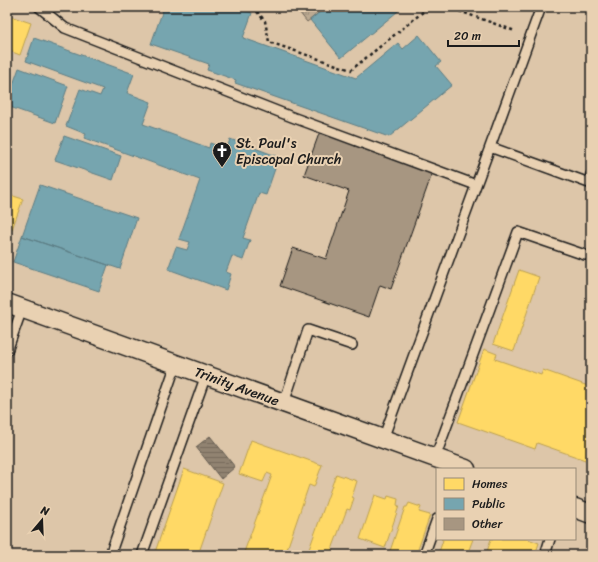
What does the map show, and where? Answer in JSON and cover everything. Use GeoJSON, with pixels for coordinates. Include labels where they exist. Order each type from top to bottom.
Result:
{"type":"FeatureCollection","features":[{"type":"Feature","properties":{"kind":"street","name":"Trinity Avenue"},"geometry":{"type":"LineString","coordinates":[[14,306],[383,439],[459,468]]}},
{"type":"Feature","properties":{"kind":"street"},"geometry":{"type":"LineString","coordinates":[[576,508],[591,514]]}},
{"type":"Feature","properties":{"kind":"lane"},"geometry":{"type":"LineString","coordinates":[[39,7],[65,28],[292,117],[476,184]]}},
{"type":"Feature","properties":{"kind":"lane"},"geometry":{"type":"LineString","coordinates":[[383,439],[541,7]]}},
{"type":"Feature","properties":{"kind":"lane"},"geometry":{"type":"LineString","coordinates":[[490,147],[588,183],[591,175]]}},
{"type":"Feature","properties":{"kind":"lane"},"geometry":{"type":"LineString","coordinates":[[435,458],[518,232],[584,255]]}},
{"type":"Feature","properties":{"kind":"lane"},"geometry":{"type":"LineString","coordinates":[[7,351],[14,306]]}},
{"type":"Feature","properties":{"kind":"lane"},"geometry":{"type":"LineString","coordinates":[[284,403],[308,330],[352,345]]}},
{"type":"Feature","properties":{"kind":"lane"},"geometry":{"type":"LineString","coordinates":[[110,555],[176,364]]}},
{"type":"Feature","properties":{"kind":"lane"},"geometry":{"type":"LineString","coordinates":[[142,555],[206,375]]}},
{"type":"Feature","properties":{"kind":"lane"},"geometry":{"type":"LineString","coordinates":[[424,555],[436,522]]}},
{"type":"Feature","properties":{"kind":"lane"},"geometry":{"type":"LineString","coordinates":[[545,555],[550,540]]}},
{"type":"Feature","properties":{"kind":"path"},"geometry":{"type":"LineString","coordinates":[[253,7],[265,21],[269,42],[350,70],[429,7]]}},
{"type":"Feature","properties":{"kind":"path"},"geometry":{"type":"LineString","coordinates":[[448,7],[530,36]]}},
{"type":"Feature","properties":{"kind":"green space"},"geometry":{"type":"Polygon","coordinates":[[[295,7],[326,7],[307,22],[295,7]]]}},
{"type":"Feature","properties":{"kind":"shaded area"},"geometry":{"type":"Polygon","coordinates":[[[210,436],[235,467],[221,479],[196,447],[210,436]]]}},
{"type":"Feature","properties":{"kind":"building: Homes"},"geometry":{"type":"Polygon","coordinates":[[[7,15],[31,23],[20,55],[7,50],[7,15]]]}},
{"type":"Feature","properties":{"kind":"building: Homes"},"geometry":{"type":"Polygon","coordinates":[[[7,194],[23,199],[7,243],[7,194]]]}},
{"type":"Feature","properties":{"kind":"building: Homes"},"geometry":{"type":"Polygon","coordinates":[[[519,270],[539,277],[514,351],[493,344],[519,270]]]}},
{"type":"Feature","properties":{"kind":"building: Homes"},"geometry":{"type":"Polygon","coordinates":[[[484,349],[497,354],[495,359],[541,375],[543,370],[591,387],[591,462],[537,443],[535,449],[458,422],[484,349]]]}},
{"type":"Feature","properties":{"kind":"building: Homes"},"geometry":{"type":"Polygon","coordinates":[[[251,440],[322,465],[314,487],[309,485],[285,555],[243,555],[272,475],[267,473],[263,482],[239,474],[251,440]]]}},
{"type":"Feature","properties":{"kind":"building: Homes"},"geometry":{"type":"Polygon","coordinates":[[[184,469],[223,483],[198,555],[154,555],[184,469]]]}},
{"type":"Feature","properties":{"kind":"building: Homes"},"geometry":{"type":"Polygon","coordinates":[[[336,474],[357,481],[350,510],[347,509],[330,555],[307,555],[336,474]]]}},
{"type":"Feature","properties":{"kind":"building: Homes"},"geometry":{"type":"Polygon","coordinates":[[[375,495],[387,499],[388,496],[398,499],[397,505],[399,506],[385,548],[360,539],[375,495]]]}},
{"type":"Feature","properties":{"kind":"building: Homes"},"geometry":{"type":"Polygon","coordinates":[[[409,503],[421,507],[419,512],[430,515],[416,555],[401,555],[390,551],[405,507],[407,507],[409,503]]]}},
{"type":"Feature","properties":{"kind":"building: Homes"},"geometry":{"type":"Polygon","coordinates":[[[443,540],[473,540],[467,555],[438,555],[443,540]]]}},
{"type":"Feature","properties":{"kind":"building: Homes"},"geometry":{"type":"Polygon","coordinates":[[[491,540],[531,540],[539,543],[535,555],[486,555],[491,540]]]}},
{"type":"Feature","properties":{"kind":"building: Homes"},"geometry":{"type":"Polygon","coordinates":[[[355,551],[367,555],[354,555],[355,551]]]}},
{"type":"Feature","properties":{"kind":"building: Public"},"geometry":{"type":"Polygon","coordinates":[[[164,7],[235,7],[252,13],[243,38],[356,78],[398,43],[403,49],[419,35],[441,62],[436,66],[452,85],[389,137],[235,83],[236,80],[207,70],[209,64],[151,44],[164,7]]]}},
{"type":"Feature","properties":{"kind":"building: Public"},"geometry":{"type":"Polygon","coordinates":[[[326,7],[403,7],[341,58],[310,20],[326,7]]]}},
{"type":"Feature","properties":{"kind":"building: Public","name":"St. Paul's Episcopal Church"},"geometry":{"type":"Polygon","coordinates":[[[34,38],[134,74],[127,93],[151,102],[143,124],[209,148],[210,143],[227,149],[230,139],[279,157],[266,195],[259,193],[243,238],[250,240],[243,260],[232,256],[226,272],[231,274],[226,290],[168,269],[176,247],[187,250],[190,242],[179,239],[200,180],[84,138],[86,134],[66,126],[80,89],[100,96],[103,89],[26,61],[34,38]]]}},
{"type":"Feature","properties":{"kind":"building: Public"},"geometry":{"type":"Polygon","coordinates":[[[19,68],[68,86],[55,123],[7,106],[7,101],[19,68]]]}},
{"type":"Feature","properties":{"kind":"building: Public"},"geometry":{"type":"Polygon","coordinates":[[[64,136],[121,156],[113,180],[55,160],[64,136]]]}},
{"type":"Feature","properties":{"kind":"building: Public"},"geometry":{"type":"Polygon","coordinates":[[[40,185],[137,218],[120,269],[22,236],[40,185]]]}},
{"type":"Feature","properties":{"kind":"building: Public"},"geometry":{"type":"Polygon","coordinates":[[[22,236],[108,265],[99,291],[13,262],[22,236]]]}},
{"type":"Feature","properties":{"kind":"building: Other"},"geometry":{"type":"Polygon","coordinates":[[[320,131],[433,171],[391,289],[380,285],[369,317],[280,286],[293,248],[326,259],[349,191],[304,175],[320,131]]]}},
{"type":"Feature","properties":{"kind":"place","name":"St. Paul's Episcopal Church"},"geometry":{"type":"Point","coordinates":[222,168]}}]}
